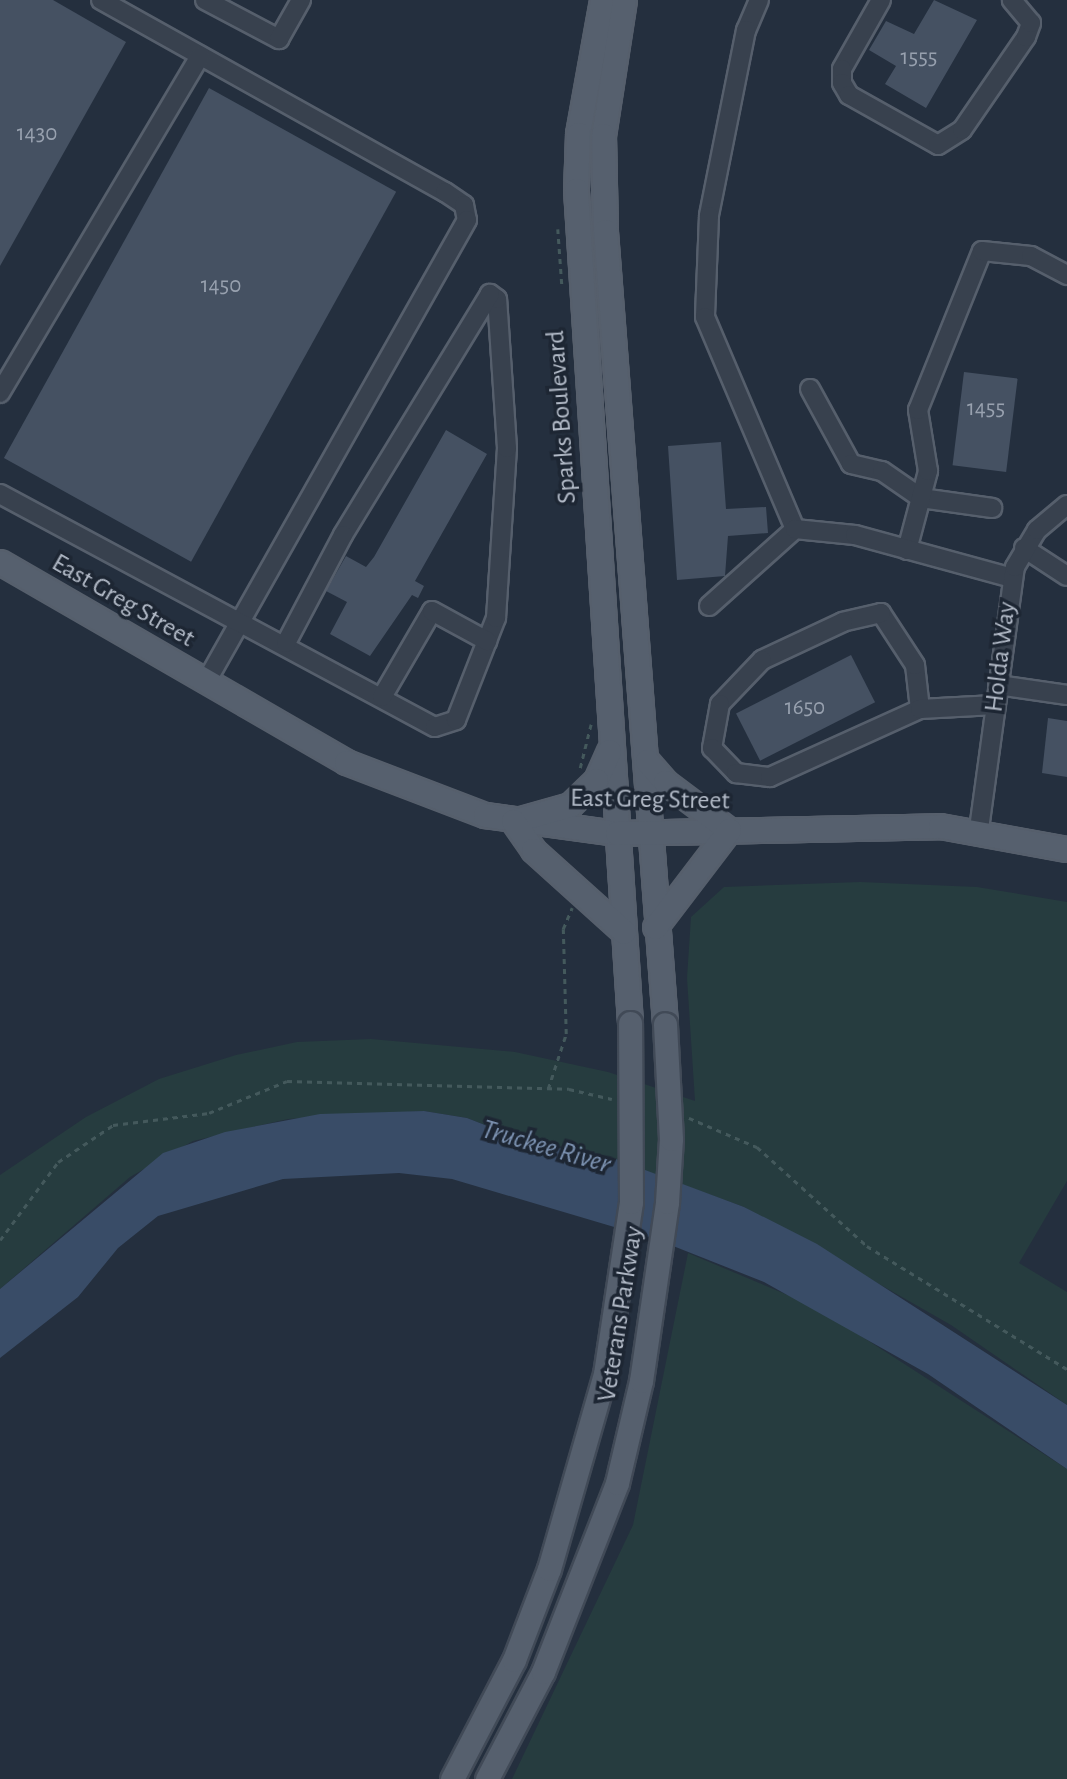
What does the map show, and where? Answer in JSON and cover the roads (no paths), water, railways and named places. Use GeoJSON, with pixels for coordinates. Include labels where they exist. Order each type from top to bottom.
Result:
{"type":"FeatureCollection","features":[{"type":"Feature","properties":{"kind":"main road","name":"Sparks Boulevard"},"geometry":{"type":"LineString","coordinates":[[602,0],[578,134],[576,190],[618,833]]}},
{"type":"Feature","properties":{"kind":"main road"},"geometry":{"type":"LineString","coordinates":[[624,0],[603,135],[605,231],[647,761],[649,830]]}},
{"type":"Feature","properties":{"kind":"main road","name":"East Greg Street"},"geometry":{"type":"LineString","coordinates":[[0,562],[376,776],[453,807],[513,821],[618,833],[649,830],[979,829],[1067,849]]}},
{"type":"Feature","properties":{"kind":"main road"},"geometry":{"type":"LineString","coordinates":[[612,741],[606,764],[584,794],[547,816],[513,821],[533,850],[624,932]]}},
{"type":"Feature","properties":{"kind":"main road"},"geometry":{"type":"LineString","coordinates":[[647,761],[664,782],[729,830],[655,927]]}},
{"type":"Feature","properties":{"kind":"main road","name":"Veterans Parkway"},"geometry":{"type":"LineString","coordinates":[[487,1779],[553,1649],[617,1483],[641,1381],[667,1202],[671,1139],[665,1024],[649,830]]}},
{"type":"Feature","properties":{"kind":"main road","name":"Veterans Parkway"},"geometry":{"type":"LineString","coordinates":[[452,1779],[514,1660],[549,1569],[603,1386],[631,1202],[630,1023],[618,833]]}},
{"type":"Feature","properties":{"kind":"street"},"geometry":{"type":"LineString","coordinates":[[102,0],[445,192],[464,205],[467,220],[211,676]]}},
{"type":"Feature","properties":{"kind":"street"},"geometry":{"type":"LineString","coordinates":[[205,0],[279,39],[301,0]]}},
{"type":"Feature","properties":{"kind":"street"},"geometry":{"type":"LineString","coordinates":[[759,0],[746,30],[709,216],[705,317],[795,528]]}},
{"type":"Feature","properties":{"kind":"street"},"geometry":{"type":"LineString","coordinates":[[881,0],[842,69],[842,83],[849,95],[938,145],[962,130],[1026,37],[1029,17],[1012,0]]}},
{"type":"Feature","properties":{"kind":"street"},"geometry":{"type":"LineString","coordinates":[[0,393],[200,55]]}},
{"type":"Feature","properties":{"kind":"street"},"geometry":{"type":"LineString","coordinates":[[907,550],[928,471],[918,410],[982,251],[1031,256],[1067,275]]}},
{"type":"Feature","properties":{"kind":"street"},"geometry":{"type":"LineString","coordinates":[[0,494],[238,627],[286,643],[435,727],[456,720],[496,618],[507,448],[497,299],[490,295],[343,534],[286,643]]}},
{"type":"Feature","properties":{"kind":"street"},"geometry":{"type":"LineString","coordinates":[[810,389],[851,464],[882,471],[921,498],[992,508]]}},
{"type":"Feature","properties":{"kind":"street","name":"Holda Way"},"geometry":{"type":"LineString","coordinates":[[979,829],[1012,578],[1024,548],[1067,505]]}},
{"type":"Feature","properties":{"kind":"street"},"geometry":{"type":"LineString","coordinates":[[709,606],[795,528],[855,535],[1012,578]]}},
{"type":"Feature","properties":{"kind":"street"},"geometry":{"type":"LineString","coordinates":[[1024,548],[1067,576]]}},
{"type":"Feature","properties":{"kind":"street"},"geometry":{"type":"LineString","coordinates":[[382,697],[432,611],[487,641]]}},
{"type":"Feature","properties":{"kind":"street"},"geometry":{"type":"LineString","coordinates":[[920,709],[915,665],[881,613],[843,622],[762,660],[720,704],[712,748],[736,773],[770,777],[920,709],[995,705]]}},
{"type":"Feature","properties":{"kind":"street"},"geometry":{"type":"LineString","coordinates":[[998,685],[1067,695]]}},
{"type":"Feature","properties":{"kind":"water","name":"Truckee River"},"geometry":{"type":"Polygon","coordinates":[[[424,1111],[467,1118],[531,1143],[613,1158],[744,1207],[817,1244],[1067,1405],[1067,1469],[928,1374],[764,1282],[658,1240],[452,1179],[399,1173],[283,1179],[158,1216],[118,1248],[78,1297],[0,1358],[0,1289],[163,1153],[225,1132],[320,1114],[424,1111]]]}}]}
